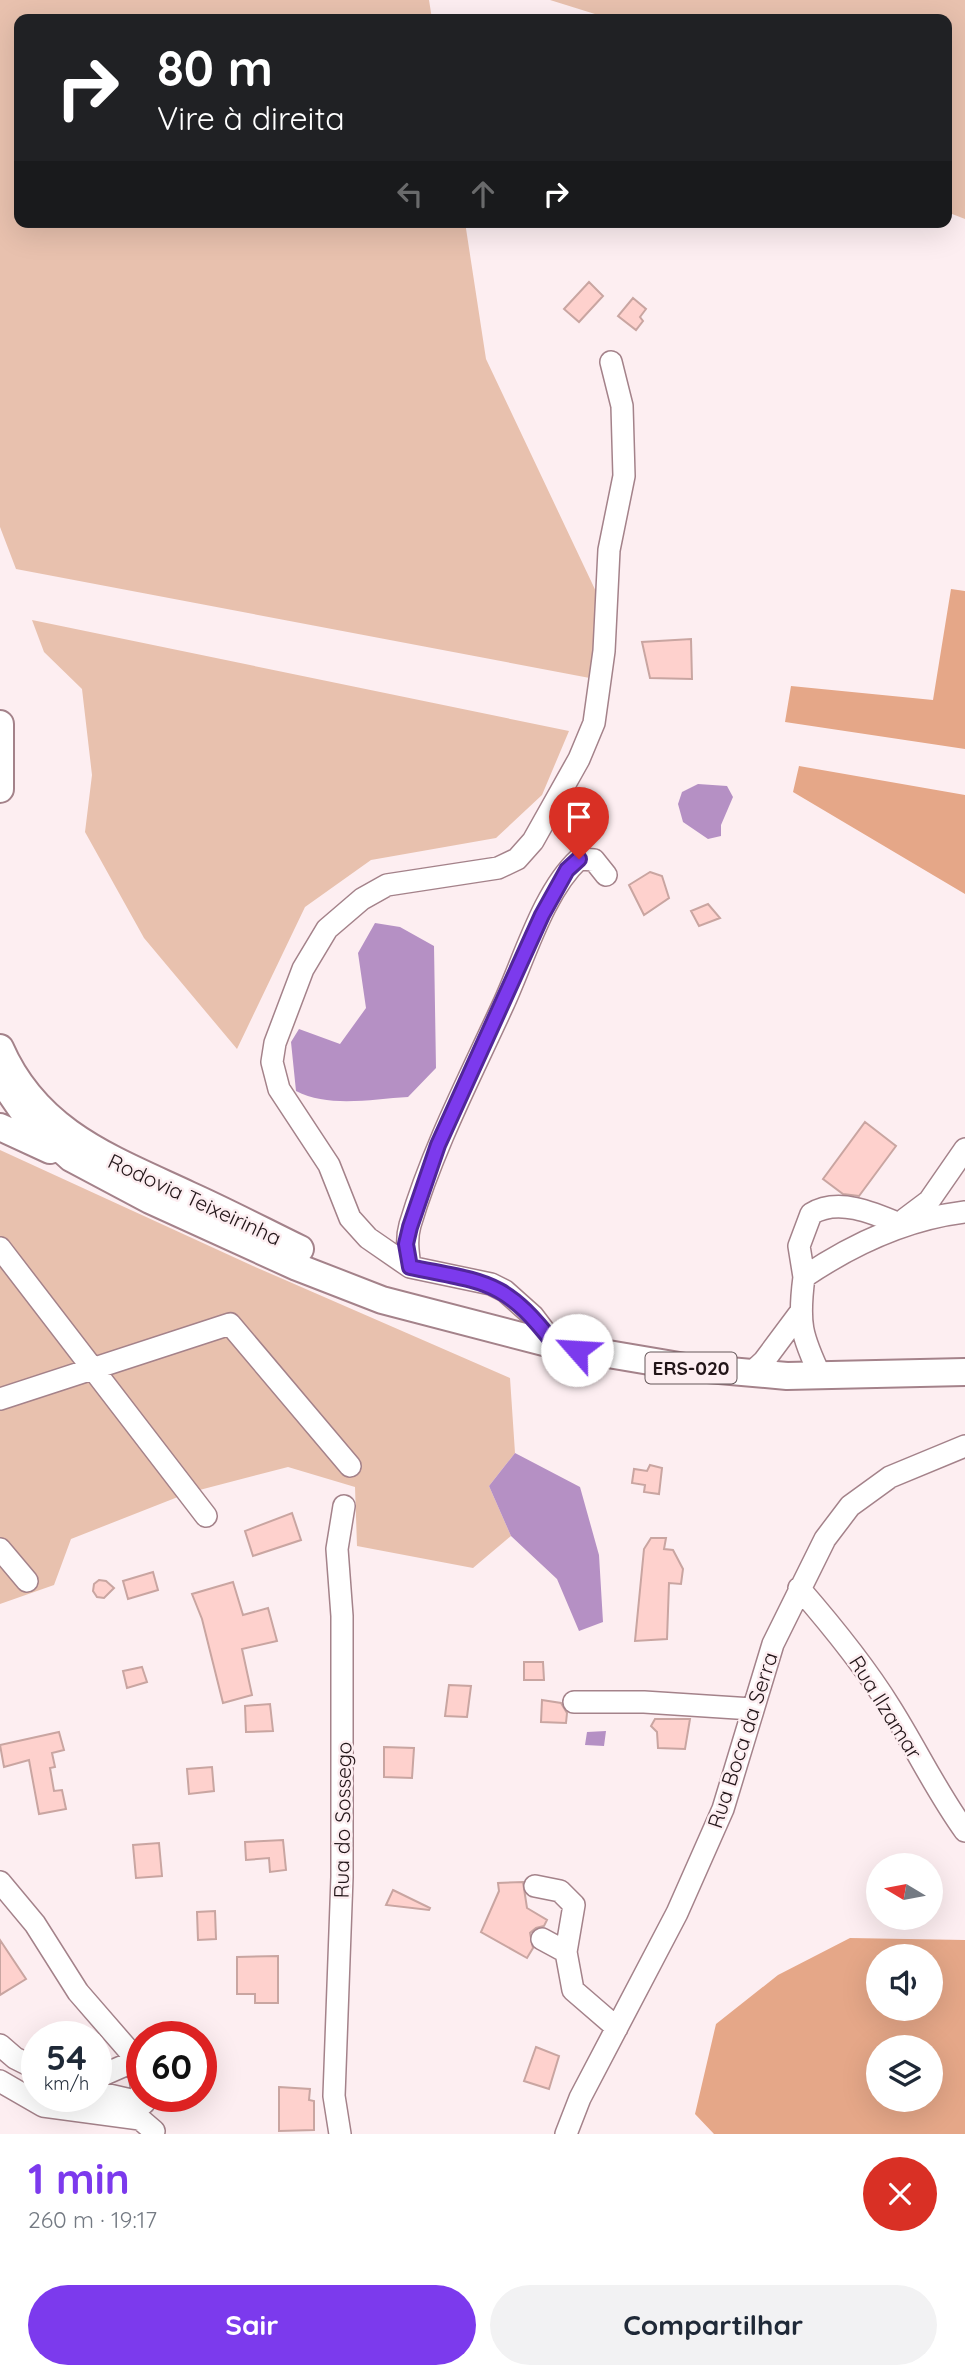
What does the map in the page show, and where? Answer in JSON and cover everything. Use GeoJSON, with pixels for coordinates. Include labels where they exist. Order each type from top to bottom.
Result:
{"type":"FeatureCollection","features":[{"type":"Feature","properties":{"kind":"main road"},"geometry":{"type":"LineString","coordinates":[[0,724],[0,789]]}},
{"type":"Feature","properties":{"kind":"main road","name":"Rodovia Teixeirinha"},"geometry":{"type":"LineString","coordinates":[[0,1048],[5,1075],[29,1120],[71,1158],[150,1200],[297,1267],[382,1300],[555,1345],[685,1367],[821,1377],[965,1372]]}},
{"type":"Feature","properties":{"kind":"main road","name":"Rodovia Teixeirinha"},"geometry":{"type":"LineString","coordinates":[[5,1075],[93,1150],[424,1310]]}},
{"type":"Feature","properties":{"kind":"main road"},"geometry":{"type":"LineString","coordinates":[[0,1127],[71,1158]]}},
{"type":"Feature","properties":{"kind":"street"},"geometry":{"type":"LineString","coordinates":[[555,1345],[533,1316],[505,1291],[491,1284],[410,1267],[368,1238],[350,1218],[329,1165],[279,1089],[272,1062],[275,1043],[303,969],[327,929],[362,899],[387,885],[498,869],[517,859],[533,841],[579,759],[594,723],[604,651],[609,550],[624,476],[622,405],[611,362]]}},
{"type":"Feature","properties":{"kind":"street"},"geometry":{"type":"LineString","coordinates":[[410,1267],[406,1244],[438,1145],[542,915],[567,870],[579,859],[594,860],[606,875]]}},
{"type":"Feature","properties":{"kind":"street"},"geometry":{"type":"LineString","coordinates":[[902,1225],[905,1219],[929,1201],[965,1149]]}},
{"type":"Feature","properties":{"kind":"street"},"geometry":{"type":"LineString","coordinates":[[821,1377],[806,1348],[799,1314],[804,1277],[799,1246],[811,1214],[823,1206],[832,1205],[878,1214],[902,1225]]}},
{"type":"Feature","properties":{"kind":"street"},"geometry":{"type":"LineString","coordinates":[[804,1277],[843,1253],[902,1225],[934,1216],[965,1212]]}},
{"type":"Feature","properties":{"kind":"street"},"geometry":{"type":"LineString","coordinates":[[0,1248],[206,1516]]}},
{"type":"Feature","properties":{"kind":"street"},"geometry":{"type":"LineString","coordinates":[[751,1373],[764,1361],[799,1314]]}},
{"type":"Feature","properties":{"kind":"street"},"geometry":{"type":"LineString","coordinates":[[0,1399],[230,1324],[350,1466]]}},
{"type":"Feature","properties":{"kind":"street","name":"Rua Boca da Serra"},"geometry":{"type":"LineString","coordinates":[[566,2134],[580,2098],[677,1913],[723,1809],[773,1644],[825,1539],[850,1506],[890,1477],[965,1446]]}},
{"type":"Feature","properties":{"kind":"street","name":"Rua do Sossego"},"geometry":{"type":"LineString","coordinates":[[340,2134],[334,2096],[342,1851],[342,1616],[337,1549],[344,1507]]}},
{"type":"Feature","properties":{"kind":"street"},"geometry":{"type":"LineString","coordinates":[[0,1549],[27,1581]]}},
{"type":"Feature","properties":{"kind":"street","name":"Rua Ilzamar"},"geometry":{"type":"LineString","coordinates":[[799,1588],[836,1630],[890,1706],[944,1801],[965,1831]]}},
{"type":"Feature","properties":{"kind":"street"},"geometry":{"type":"LineString","coordinates":[[574,1702],[643,1702],[699,1708],[752,1709]]}},
{"type":"Feature","properties":{"kind":"street"},"geometry":{"type":"LineString","coordinates":[[0,1882],[36,1924],[78,1992],[126,2047]]}},
{"type":"Feature","properties":{"kind":"street"},"geometry":{"type":"LineString","coordinates":[[535,1886],[560,1891],[574,1905],[566,1952],[573,1990],[617,2028]]}},
{"type":"Feature","properties":{"kind":"street"},"geometry":{"type":"LineString","coordinates":[[542,1939],[566,1952]]}},
{"type":"Feature","properties":{"kind":"street"},"geometry":{"type":"LineString","coordinates":[[0,2045],[21,2059]]}},
{"type":"Feature","properties":{"kind":"street"},"geometry":{"type":"LineString","coordinates":[[0,2081],[43,2106],[140,2119],[155,2132]]}},
{"type":"Feature","properties":{"kind":"street"},"geometry":{"type":"LineString","coordinates":[[148,2112],[155,2132]]}},
{"type":"Feature","properties":{"kind":"shaded area"},"geometry":{"type":"Polygon","coordinates":[[[0,0],[429,0],[431,14],[14,14],[14,228],[466,228],[486,359],[600,600],[595,679],[16,569],[0,527],[0,0]]]}},
{"type":"Feature","properties":{"kind":"shaded area"},"geometry":{"type":"Polygon","coordinates":[[[550,0],[965,0],[965,219],[952,214],[952,14],[595,14],[550,0]]]}},
{"type":"Feature","properties":{"kind":"shaded area"},"geometry":{"type":"Polygon","coordinates":[[[951,589],[965,591],[965,749],[785,722],[791,686],[933,700],[951,589]]]}},
{"type":"Feature","properties":{"kind":"shaded area"},"geometry":{"type":"Polygon","coordinates":[[[32,620],[569,731],[542,795],[496,838],[371,860],[305,907],[237,1049],[144,938],[85,832],[92,775],[82,689],[44,652],[32,620]]]}},
{"type":"Feature","properties":{"kind":"shaded area"},"geometry":{"type":"Polygon","coordinates":[[[799,766],[965,795],[965,894],[793,792],[799,766]]]}},
{"type":"Feature","properties":{"kind":"shaded area"},"geometry":{"type":"Polygon","coordinates":[[[698,784],[727,786],[733,797],[721,825],[721,836],[708,839],[683,822],[678,804],[682,792],[698,784]]]}},
{"type":"Feature","properties":{"kind":"shaded area"},"geometry":{"type":"Polygon","coordinates":[[[375,923],[400,927],[434,946],[436,1068],[408,1097],[336,1101],[296,1091],[291,1042],[299,1029],[340,1044],[366,1008],[358,953],[375,923]]]}},
{"type":"Feature","properties":{"kind":"shaded area"},"geometry":{"type":"Polygon","coordinates":[[[0,1150],[253,1266],[510,1378],[515,1453],[489,1486],[511,1536],[473,1568],[357,1546],[355,1487],[288,1467],[188,1493],[71,1539],[54,1585],[0,1604],[0,1150]]]}},
{"type":"Feature","properties":{"kind":"shaded area"},"geometry":{"type":"Polygon","coordinates":[[[515,1453],[580,1487],[599,1555],[603,1622],[579,1631],[557,1579],[511,1536],[489,1486],[515,1453]]]}},
{"type":"Feature","properties":{"kind":"shaded area"},"geometry":{"type":"Polygon","coordinates":[[[606,1731],[604,1746],[585,1745],[587,1732],[606,1731]]]}},
{"type":"Feature","properties":{"kind":"shaded area"},"geometry":{"type":"Polygon","coordinates":[[[850,1938],[965,1940],[965,2134],[714,2134],[695,2114],[716,2024],[778,1975],[850,1938]]]}},
{"type":"Feature","properties":{"kind":"building"},"geometry":{"type":"Polygon","coordinates":[[[589,282],[603,296],[579,322],[564,309],[589,282]]]}},
{"type":"Feature","properties":{"kind":"building"},"geometry":{"type":"Polygon","coordinates":[[[633,298],[646,309],[640,317],[643,321],[636,330],[618,316],[633,298]]]}},
{"type":"Feature","properties":{"kind":"building"},"geometry":{"type":"Polygon","coordinates":[[[691,639],[692,679],[650,678],[642,642],[691,639]]]}},
{"type":"Feature","properties":{"kind":"building"},"geometry":{"type":"Polygon","coordinates":[[[650,872],[662,876],[669,898],[644,915],[629,885],[650,872]]]}},
{"type":"Feature","properties":{"kind":"building"},"geometry":{"type":"Polygon","coordinates":[[[708,904],[720,918],[699,926],[691,911],[708,904]]]}},
{"type":"Feature","properties":{"kind":"building"},"geometry":{"type":"Polygon","coordinates":[[[865,1122],[896,1146],[859,1196],[843,1194],[823,1179],[865,1122]]]}},
{"type":"Feature","properties":{"kind":"building"},"geometry":{"type":"Polygon","coordinates":[[[650,1465],[662,1468],[659,1494],[644,1492],[645,1485],[632,1483],[634,1469],[647,1471],[650,1465]]]}},
{"type":"Feature","properties":{"kind":"building"},"geometry":{"type":"Polygon","coordinates":[[[292,1513],[301,1540],[253,1556],[245,1531],[292,1513]]]}},
{"type":"Feature","properties":{"kind":"building"},"geometry":{"type":"Polygon","coordinates":[[[651,1538],[666,1538],[664,1549],[673,1550],[683,1569],[681,1584],[669,1583],[667,1639],[635,1641],[644,1549],[651,1538]]]}},
{"type":"Feature","properties":{"kind":"building"},"geometry":{"type":"Polygon","coordinates":[[[153,1572],[158,1590],[128,1599],[123,1581],[153,1572]]]}},
{"type":"Feature","properties":{"kind":"building"},"geometry":{"type":"Polygon","coordinates":[[[99,1580],[106,1581],[114,1588],[104,1598],[97,1597],[93,1591],[94,1584],[99,1580]]]}},
{"type":"Feature","properties":{"kind":"building"},"geometry":{"type":"Polygon","coordinates":[[[233,1582],[243,1615],[268,1608],[277,1641],[242,1649],[252,1695],[223,1703],[202,1619],[192,1594],[233,1582]]]}},
{"type":"Feature","properties":{"kind":"building"},"geometry":{"type":"Polygon","coordinates":[[[524,1662],[543,1662],[544,1680],[524,1680],[524,1662]]]}},
{"type":"Feature","properties":{"kind":"building"},"geometry":{"type":"Polygon","coordinates":[[[142,1667],[147,1682],[127,1688],[123,1671],[142,1667]]]}},
{"type":"Feature","properties":{"kind":"building"},"geometry":{"type":"Polygon","coordinates":[[[449,1685],[471,1686],[467,1717],[445,1716],[449,1685]]]}},
{"type":"Feature","properties":{"kind":"building"},"geometry":{"type":"Polygon","coordinates":[[[542,1700],[561,1703],[567,1713],[566,1723],[541,1722],[542,1700]]]}},
{"type":"Feature","properties":{"kind":"building"},"geometry":{"type":"Polygon","coordinates":[[[270,1704],[273,1731],[246,1732],[245,1706],[270,1704]]]}},
{"type":"Feature","properties":{"kind":"building"},"geometry":{"type":"Polygon","coordinates":[[[655,1719],[690,1719],[685,1749],[658,1748],[657,1732],[651,1726],[655,1719]]]}},
{"type":"Feature","properties":{"kind":"building"},"geometry":{"type":"Polygon","coordinates":[[[59,1732],[64,1750],[52,1753],[55,1767],[50,1768],[54,1791],[62,1790],[66,1809],[39,1814],[29,1760],[4,1767],[0,1745],[59,1732]]]}},
{"type":"Feature","properties":{"kind":"building"},"geometry":{"type":"Polygon","coordinates":[[[384,1747],[414,1748],[412,1778],[384,1777],[384,1747]]]}},
{"type":"Feature","properties":{"kind":"building"},"geometry":{"type":"Polygon","coordinates":[[[212,1767],[214,1791],[189,1794],[187,1769],[212,1767]]]}},
{"type":"Feature","properties":{"kind":"building"},"geometry":{"type":"Polygon","coordinates":[[[283,1840],[286,1870],[270,1872],[269,1858],[246,1860],[245,1842],[283,1840]]]}},
{"type":"Feature","properties":{"kind":"building"},"geometry":{"type":"Polygon","coordinates":[[[159,1843],[162,1876],[136,1878],[133,1845],[159,1843]]]}},
{"type":"Feature","properties":{"kind":"building"},"geometry":{"type":"Polygon","coordinates":[[[523,1882],[527,1908],[547,1920],[544,1926],[530,1933],[533,1948],[527,1958],[481,1932],[499,1891],[498,1883],[523,1882]]]}},
{"type":"Feature","properties":{"kind":"building"},"geometry":{"type":"Polygon","coordinates":[[[393,1890],[430,1908],[429,1910],[386,1905],[393,1890]]]}},
{"type":"Feature","properties":{"kind":"building"},"geometry":{"type":"Polygon","coordinates":[[[215,1911],[216,1939],[198,1940],[197,1912],[215,1911]]]}},
{"type":"Feature","properties":{"kind":"building"},"geometry":{"type":"Polygon","coordinates":[[[0,1940],[26,1979],[0,1995],[0,1940]]]}},
{"type":"Feature","properties":{"kind":"building"},"geometry":{"type":"Polygon","coordinates":[[[278,1956],[278,2003],[255,2003],[255,1994],[237,1994],[237,1957],[278,1956]]]}},
{"type":"Feature","properties":{"kind":"building"},"geometry":{"type":"Polygon","coordinates":[[[536,2047],[559,2056],[549,2089],[524,2081],[536,2047]]]}},
{"type":"Feature","properties":{"kind":"building"},"geometry":{"type":"Polygon","coordinates":[[[279,2087],[310,2089],[309,2100],[314,2101],[314,2130],[279,2131],[279,2087]]]}},
{"type":"Feature","properties":{"kind":"route"},"geometry":{"type":"LineString","coordinates":[[577,1350],[555,1345],[533,1316],[505,1291],[491,1284],[410,1267],[406,1244],[438,1145],[542,915],[567,870],[579,859]]}}]}
